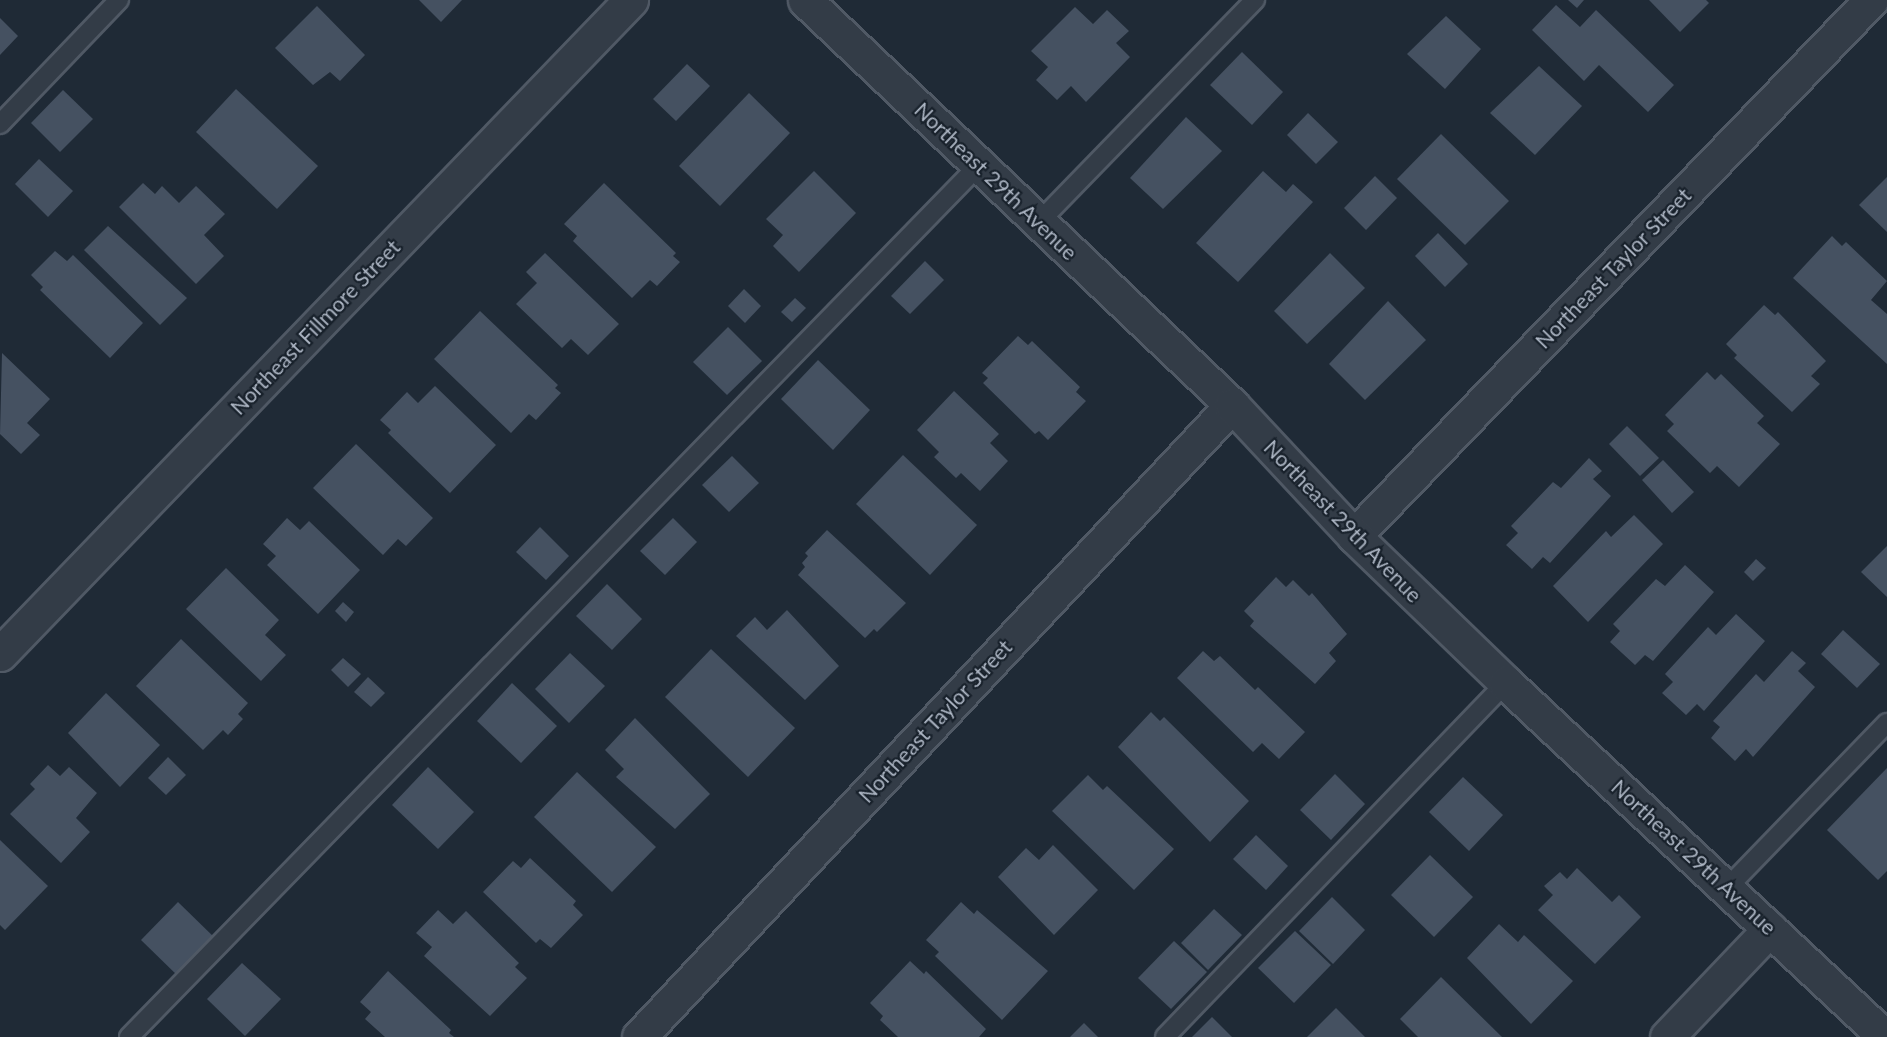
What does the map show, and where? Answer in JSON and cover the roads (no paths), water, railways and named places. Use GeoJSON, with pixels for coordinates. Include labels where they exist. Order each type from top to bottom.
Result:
{"type":"FeatureCollection","features":[{"type":"Feature","properties":{"kind":"street","name":"Northeast Fillmore Street"},"geometry":{"type":"LineString","coordinates":[[0,654],[631,0]]}},
{"type":"Feature","properties":{"kind":"street","name":"Northeast 29th Avenue"},"geometry":{"type":"LineString","coordinates":[[805,0],[1232,405],[1354,536],[1506,683],[1885,1037]]}},
{"type":"Feature","properties":{"kind":"street","name":"Northeast Taylor Street"},"geometry":{"type":"LineString","coordinates":[[1354,536],[1871,0]]}},
{"type":"Feature","properties":{"kind":"street","name":"Northeast Taylor Street"},"geometry":{"type":"LineString","coordinates":[[639,1037],[1232,405]]}},
{"type":"Feature","properties":{"kind":"street"},"geometry":{"type":"LineString","coordinates":[[1667,1037],[1770,929]]}},
{"type":"Feature","properties":{"kind":"lane"},"geometry":{"type":"LineString","coordinates":[[0,124],[119,0]]}},
{"type":"Feature","properties":{"kind":"lane"},"geometry":{"type":"LineString","coordinates":[[1039,222],[1255,0]]}},
{"type":"Feature","properties":{"kind":"lane"},"geometry":{"type":"LineString","coordinates":[[129,1037],[979,165]]}},
{"type":"Feature","properties":{"kind":"lane"},"geometry":{"type":"LineString","coordinates":[[1165,1037],[1506,683]]}},
{"type":"Feature","properties":{"kind":"lane"},"geometry":{"type":"LineString","coordinates":[[1727,888],[1887,723]]}}]}
